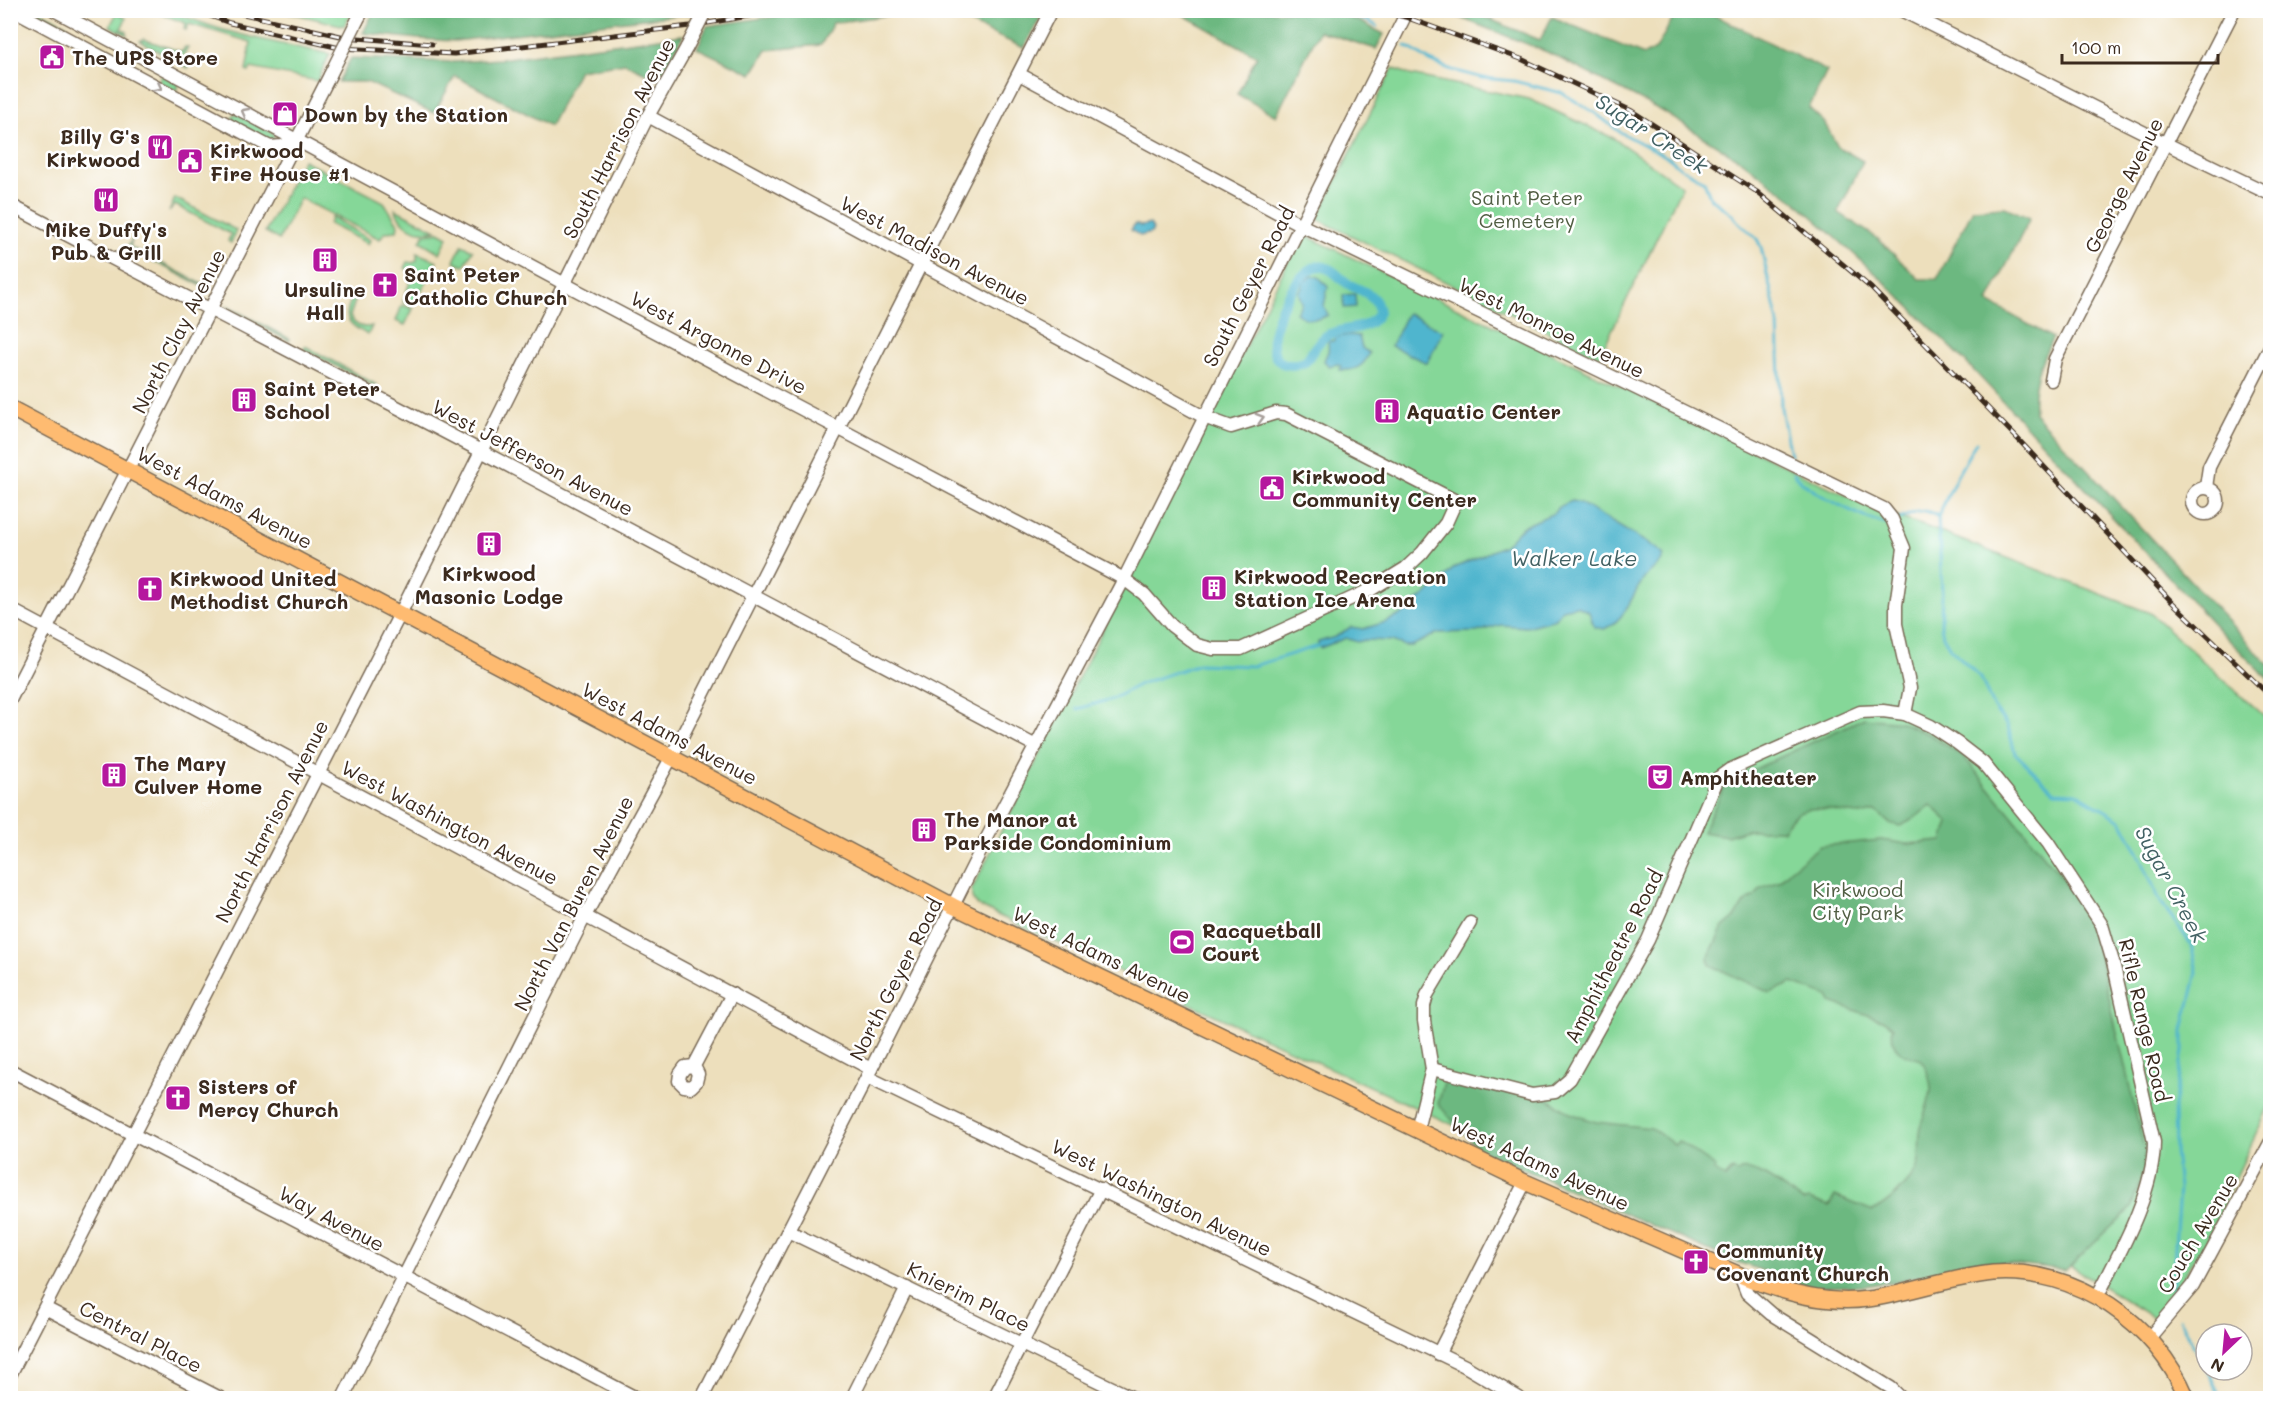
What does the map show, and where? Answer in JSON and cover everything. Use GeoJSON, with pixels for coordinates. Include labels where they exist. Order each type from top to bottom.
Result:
{"type":"FeatureCollection","features":[{"type":"Feature","properties":{"kind":"main road","name":"West Adams Avenue"},"geometry":{"type":"LineString","coordinates":[[10,408],[953,906],[1525,1182],[1771,1288],[1800,1296],[1831,1300],[1868,1299],[1993,1273],[2041,1276],[2060,1281],[2097,1297],[2131,1320],[2149,1338],[2179,1377],[2187,1398]]}},
{"type":"Feature","properties":{"kind":"street","name":"West Argonne Drive"},"geometry":{"type":"LineString","coordinates":[[54,10],[1124,579],[1144,594],[1172,626],[1197,645],[1213,649],[1241,649],[1372,589],[1406,568],[1422,553],[1446,523],[1456,501],[1406,475]]}},
{"type":"Feature","properties":{"kind":"street","name":"South Harrison Avenue"},"geometry":{"type":"LineString","coordinates":[[566,284],[648,116],[706,10]]}},
{"type":"Feature","properties":{"kind":"street","name":"North Van Buren Avenue"},"geometry":{"type":"LineString","coordinates":[[343,1398],[585,916],[671,758],[1052,10]]}},
{"type":"Feature","properties":{"kind":"street","name":"South Geyer Road"},"geometry":{"type":"LineString","coordinates":[[1124,579],[1408,10]]}},
{"type":"Feature","properties":{"kind":"street"},"geometry":{"type":"LineString","coordinates":[[1901,10],[2166,145],[2271,194]]}},
{"type":"Feature","properties":{"kind":"street","name":"George Avenue"},"geometry":{"type":"LineString","coordinates":[[2051,380],[2055,359],[2235,10]]}},
{"type":"Feature","properties":{"kind":"street"},"geometry":{"type":"LineString","coordinates":[[12,11],[270,147],[282,146],[297,140]]}},
{"type":"Feature","properties":{"kind":"street","name":"North Clay Avenue"},"geometry":{"type":"LineString","coordinates":[[10,700],[212,310],[360,16]]}},
{"type":"Feature","properties":{"kind":"street"},"geometry":{"type":"LineString","coordinates":[[80,45],[89,29]]}},
{"type":"Feature","properties":{"kind":"street"},"geometry":{"type":"LineString","coordinates":[[136,76],[145,59]]}},
{"type":"Feature","properties":{"kind":"street","name":"West Monroe Avenue"},"geometry":{"type":"LineString","coordinates":[[1019,74],[1301,225],[1884,509],[1892,519],[1904,548],[1896,605],[1896,624],[1910,688],[1905,714]]}},
{"type":"Feature","properties":{"kind":"street","name":"West Madison Avenue"},"geometry":{"type":"LineString","coordinates":[[648,116],[1204,417],[1231,427],[1276,413],[1286,414],[1406,475]]}},
{"type":"Feature","properties":{"kind":"street","name":"West Jefferson Avenue"},"geometry":{"type":"LineString","coordinates":[[10,205],[481,451],[1036,746]]}},
{"type":"Feature","properties":{"kind":"street","name":"North Harrison Avenue"},"geometry":{"type":"LineString","coordinates":[[10,1375],[400,614],[566,284]]}},
{"type":"Feature","properties":{"kind":"street"},"geometry":{"type":"LineString","coordinates":[[2206,487],[2209,467],[2271,347]]}},
{"type":"Feature","properties":{"kind":"street","name":"North Geyer Road"},"geometry":{"type":"LineString","coordinates":[[702,1398],[953,906],[1124,579]]}},
{"type":"Feature","properties":{"kind":"street","name":"West Washington Avenue"},"geometry":{"type":"LineString","coordinates":[[10,609],[732,994],[869,1073],[1465,1366],[1519,1398]]}},
{"type":"Feature","properties":{"kind":"street","name":"Amphitheatre Road"},"geometry":{"type":"LineString","coordinates":[[1432,1069],[1532,1095],[1555,1092],[1570,1079],[1648,940],[1718,778],[1729,770],[1860,712],[1883,711],[1905,714]]}},
{"type":"Feature","properties":{"kind":"street","name":"Rifle Range Road"},"geometry":{"type":"LineString","coordinates":[[1905,714],[1940,732],[1983,763],[2048,843],[2102,925],[2113,962],[2154,1142],[2154,1163],[2139,1208],[2097,1297]]}},
{"type":"Feature","properties":{"kind":"street"},"geometry":{"type":"LineString","coordinates":[[1418,1130],[1432,1069],[1424,1021],[1424,1006],[1427,995],[1470,923]]}},
{"type":"Feature","properties":{"kind":"street"},"geometry":{"type":"LineString","coordinates":[[694,1066],[732,994]]}},
{"type":"Feature","properties":{"kind":"street","name":"Way Avenue"},"geometry":{"type":"LineString","coordinates":[[10,1070],[636,1398]]}},
{"type":"Feature","properties":{"kind":"street","name":"Couch Avenue"},"geometry":{"type":"LineString","coordinates":[[2149,1338],[2193,1286],[2270,1147]]}},
{"type":"Feature","properties":{"kind":"street"},"geometry":{"type":"LineString","coordinates":[[1438,1354],[1525,1182]]}},
{"type":"Feature","properties":{"kind":"street"},"geometry":{"type":"LineString","coordinates":[[994,1398],[1101,1189]]}},
{"type":"Feature","properties":{"kind":"street","name":"Knierim Place"},"geometry":{"type":"LineString","coordinates":[[788,1230],[1133,1398]]}},
{"type":"Feature","properties":{"kind":"street"},"geometry":{"type":"LineString","coordinates":[[1740,1275],[1747,1293],[1771,1314],[1891,1388],[1901,1398]]}},
{"type":"Feature","properties":{"kind":"street"},"geometry":{"type":"LineString","coordinates":[[852,1398],[907,1288]]}},
{"type":"Feature","properties":{"kind":"street","name":"Central Place"},"geometry":{"type":"LineString","coordinates":[[45,1308],[220,1398]]}},
{"type":"Feature","properties":{"kind":"green space"},"geometry":{"type":"Polygon","coordinates":[[[571,10],[696,11],[695,13],[455,41],[363,33],[374,11],[475,13],[571,10]]]}},
{"type":"Feature","properties":{"kind":"green space"},"geometry":{"type":"Polygon","coordinates":[[[821,10],[918,11],[833,23],[821,45],[767,50],[752,74],[697,48],[707,26],[821,10]]]}},
{"type":"Feature","properties":{"kind":"green space"},"geometry":{"type":"Polygon","coordinates":[[[34,11],[40,11],[67,25],[63,32],[31,15],[34,11]]]}},
{"type":"Feature","properties":{"kind":"green space"},"geometry":{"type":"Polygon","coordinates":[[[152,11],[170,13],[237,34],[330,54],[317,81],[251,68],[249,72],[246,71],[251,42],[189,24],[186,30],[184,29],[186,23],[152,11]]]}},
{"type":"Feature","properties":{"kind":"green space"},"geometry":{"type":"Polygon","coordinates":[[[283,11],[357,11],[353,17],[349,17],[344,26],[283,11]]]}},
{"type":"Feature","properties":{"kind":"green space"},"geometry":{"type":"Polygon","coordinates":[[[919,11],[1044,11],[1024,48],[971,24],[919,11]]]}},
{"type":"Feature","properties":{"kind":"green space"},"geometry":{"type":"Polygon","coordinates":[[[1176,11],[1329,11],[1361,22],[1384,34],[1376,49],[1319,31],[1276,116],[1237,94],[1257,56],[1176,11]]]}},
{"type":"Feature","properties":{"kind":"green space"},"geometry":{"type":"Polygon","coordinates":[[[1443,11],[1470,11],[1540,40],[1552,17],[1644,55],[1656,49],[1677,11],[1708,12],[1827,71],[1809,108],[1824,122],[1838,147],[1863,161],[1838,212],[1877,238],[1919,279],[1937,279],[1973,209],[2005,207],[2030,218],[1988,302],[2053,338],[2038,374],[2034,393],[2034,413],[2270,666],[2270,681],[1960,356],[1875,273],[1795,201],[1740,160],[1662,111],[1547,52],[1443,11]]]}},
{"type":"Feature","properties":{"kind":"green space"},"geometry":{"type":"Polygon","coordinates":[[[117,13],[126,18],[121,29],[127,32],[127,35],[110,26],[117,13]]]}},
{"type":"Feature","properties":{"kind":"green space"},"geometry":{"type":"Polygon","coordinates":[[[683,35],[660,80],[625,63],[579,70],[550,126],[455,76],[434,113],[367,82],[338,82],[351,58],[454,62],[500,59],[683,35]]]}},
{"type":"Feature","properties":{"kind":"green space"},"geometry":{"type":"Polygon","coordinates":[[[143,39],[182,52],[185,47],[188,47],[181,61],[189,66],[188,68],[140,41],[143,39]]]}},
{"type":"Feature","properties":{"kind":"green space","name":"Saint Peter Cemetery"},"geometry":{"type":"Polygon","coordinates":[[[1393,68],[1410,75],[1529,99],[1613,138],[1682,186],[1599,357],[1317,219],[1393,68]]]}},
{"type":"Feature","properties":{"kind":"green space"},"geometry":{"type":"Polygon","coordinates":[[[162,75],[179,84],[176,91],[158,82],[162,75]]]}},
{"type":"Feature","properties":{"kind":"green space"},"geometry":{"type":"Polygon","coordinates":[[[235,113],[275,134],[271,142],[231,121],[235,113]]]}},
{"type":"Feature","properties":{"kind":"green space"},"geometry":{"type":"Polygon","coordinates":[[[303,160],[384,202],[398,224],[397,231],[385,232],[380,239],[300,198],[279,240],[265,232],[303,160]]]}},
{"type":"Feature","properties":{"kind":"green space"},"geometry":{"type":"Polygon","coordinates":[[[175,198],[236,230],[231,243],[228,241],[231,234],[175,205],[169,212],[175,198]]]}},
{"type":"Feature","properties":{"kind":"green space"},"geometry":{"type":"Polygon","coordinates":[[[395,209],[436,230],[423,231],[411,228],[402,221],[395,209]]]}},
{"type":"Feature","properties":{"kind":"green space"},"geometry":{"type":"Polygon","coordinates":[[[332,217],[370,240],[368,244],[329,224],[332,217]]]}},
{"type":"Feature","properties":{"kind":"green space"},"geometry":{"type":"Polygon","coordinates":[[[439,232],[448,237],[440,253],[420,241],[425,234],[439,232]]]}},
{"type":"Feature","properties":{"kind":"green space","name":"Kirkwood City Park"},"geometry":{"type":"Polygon","coordinates":[[[1307,236],[1877,510],[2150,613],[2270,722],[2270,1104],[2206,1242],[2155,1319],[2061,1260],[1954,1262],[1894,1284],[1832,1281],[1755,1264],[980,907],[974,901],[972,889],[1298,242],[1307,236]]]}},
{"type":"Feature","properties":{"kind":"green space"},"geometry":{"type":"Polygon","coordinates":[[[133,237],[130,247],[204,285],[208,278],[212,278],[206,288],[127,248],[133,237]]]}},
{"type":"Feature","properties":{"kind":"green space"},"geometry":{"type":"Polygon","coordinates":[[[462,245],[473,250],[464,266],[454,261],[462,245]]]}},
{"type":"Feature","properties":{"kind":"green space"},"geometry":{"type":"Polygon","coordinates":[[[417,253],[437,261],[414,306],[403,302],[413,273],[405,268],[408,262],[413,263],[417,260],[417,253]]]}},
{"type":"Feature","properties":{"kind":"green space"},"geometry":{"type":"Polygon","coordinates":[[[353,296],[356,298],[350,316],[359,325],[372,326],[368,335],[348,320],[347,310],[353,296]]]}},
{"type":"Feature","properties":{"kind":"green space"},"geometry":{"type":"Polygon","coordinates":[[[402,305],[413,309],[405,325],[396,321],[402,305]]]}},
{"type":"Feature","properties":{"kind":"green space"},"geometry":{"type":"Polygon","coordinates":[[[227,306],[290,339],[289,341],[229,309],[227,306]]]}},
{"type":"Feature","properties":{"kind":"green space"},"geometry":{"type":"Polygon","coordinates":[[[305,346],[377,385],[374,386],[303,349],[305,346]]]}},
{"type":"Feature","properties":{"kind":"green space"},"geometry":{"type":"Polygon","coordinates":[[[1864,718],[1901,722],[1930,735],[1964,757],[2061,876],[2093,929],[2146,1157],[2144,1171],[2131,1208],[2066,1270],[2009,1263],[1968,1265],[1865,1286],[1810,1287],[1731,1260],[1479,1150],[1438,1104],[1445,1079],[1547,1098],[1570,1113],[1596,1122],[1651,1128],[1675,1145],[1678,1141],[1716,1167],[1714,1170],[1725,1178],[1733,1169],[1738,1173],[1740,1170],[1755,1172],[1803,1201],[1809,1199],[1829,1206],[1835,1196],[1873,1211],[1899,1191],[1911,1178],[1918,1165],[1920,1132],[1931,1094],[1930,1081],[1922,1060],[1898,1050],[1893,1041],[1893,1027],[1882,1020],[1831,1002],[1828,996],[1792,983],[1770,993],[1710,965],[1708,958],[1723,927],[1736,916],[1744,903],[1756,895],[1761,888],[1779,881],[1820,846],[1881,840],[1907,844],[1943,841],[1949,822],[1931,805],[1900,826],[1889,823],[1876,811],[1857,814],[1809,809],[1792,817],[1783,830],[1746,830],[1727,836],[1702,832],[1727,782],[1864,718]]]}},
{"type":"Feature","properties":{"kind":"water"},"geometry":{"type":"Polygon","coordinates":[[[1135,224],[1141,226],[1150,224],[1153,230],[1151,233],[1140,236],[1131,230],[1135,224]]]}},
{"type":"Feature","properties":{"kind":"water"},"geometry":{"type":"Polygon","coordinates":[[[1312,276],[1319,277],[1328,287],[1324,306],[1328,315],[1308,319],[1296,313],[1302,303],[1298,292],[1303,282],[1312,276]]]}},
{"type":"Feature","properties":{"kind":"water"},"geometry":{"type":"Polygon","coordinates":[[[1355,294],[1356,307],[1344,308],[1343,295],[1355,294]]]}},
{"type":"Feature","properties":{"kind":"water"},"geometry":{"type":"Polygon","coordinates":[[[1407,313],[1443,331],[1427,363],[1391,346],[1407,313]]]}},
{"type":"Feature","properties":{"kind":"water"},"geometry":{"type":"Polygon","coordinates":[[[1349,335],[1359,336],[1362,348],[1369,353],[1364,362],[1350,370],[1340,370],[1341,366],[1338,364],[1329,366],[1324,361],[1328,351],[1328,341],[1349,335]]]}},
{"type":"Feature","properties":{"kind":"water","name":"Walker Lake"},"geometry":{"type":"Polygon","coordinates":[[[1572,501],[1580,503],[1664,555],[1660,564],[1643,580],[1619,619],[1604,629],[1594,627],[1589,612],[1577,606],[1562,609],[1556,619],[1526,627],[1501,625],[1477,632],[1438,633],[1412,646],[1392,641],[1357,642],[1346,638],[1320,648],[1318,646],[1318,642],[1335,637],[1351,627],[1363,629],[1386,622],[1410,610],[1411,604],[1425,596],[1454,568],[1505,545],[1522,527],[1554,513],[1558,507],[1572,501]]]}},
{"type":"Feature","properties":{"kind":"waterway","name":"Sugar Creek"},"geometry":{"type":"LineString","coordinates":[[1335,10],[1377,26]]}},
{"type":"Feature","properties":{"kind":"waterway","name":"Sugar Creek"},"geometry":{"type":"LineString","coordinates":[[1406,46],[1430,61],[1452,70],[1483,78],[1514,81],[1562,93],[1595,113],[1620,132],[1669,158],[1704,181],[1711,199],[1732,214],[1757,239],[1761,247],[1778,323],[1781,408],[1790,455]]}},
{"type":"Feature","properties":{"kind":"waterway"},"geometry":{"type":"LineString","coordinates":[[1318,266],[1331,270],[1350,285],[1370,295],[1379,312],[1369,323],[1326,336],[1305,362],[1286,364],[1276,357],[1273,343],[1276,326],[1293,288],[1305,274],[1318,266]]}},
{"type":"Feature","properties":{"kind":"waterway","name":"Sugar Creek"},"geometry":{"type":"LineString","coordinates":[[1976,442],[1938,517],[1943,636],[1950,648],[1981,678],[1992,705],[2008,727],[2015,753],[2055,792],[2076,793],[2121,820],[2160,901],[2191,944],[2197,972],[2183,1030],[2183,1051],[2174,1106],[2179,1188],[2172,1294]]}},
{"type":"Feature","properties":{"kind":"waterway","name":"Sugar Creek"},"geometry":{"type":"LineString","coordinates":[[1794,473],[1799,480],[1838,504],[1869,519],[1890,524]]}},
{"type":"Feature","properties":{"kind":"waterway","name":"Sugar Creek"},"geometry":{"type":"LineString","coordinates":[[1896,521],[1923,511],[1933,513],[1938,517]]}},
{"type":"Feature","properties":{"kind":"waterway"},"geometry":{"type":"LineString","coordinates":[[1077,709],[1112,699],[1140,684],[1199,664],[1253,666],[1318,646]]}},
{"type":"Feature","properties":{"kind":"waterway","name":"Sugar Creek"},"geometry":{"type":"LineString","coordinates":[[2180,1319],[2194,1346]]}},
{"type":"Feature","properties":{"kind":"waterway","name":"Sugar Creek"},"geometry":{"type":"LineString","coordinates":[[2213,1382],[2221,1398]]}},
{"type":"Feature","properties":{"kind":"railway"},"geometry":{"type":"LineString","coordinates":[[193,10],[230,23],[340,48],[454,54],[690,26],[784,10]]}},
{"type":"Feature","properties":{"kind":"railway"},"geometry":{"type":"LineString","coordinates":[[226,10],[345,37],[432,44]]}},
{"type":"Feature","properties":{"kind":"railway"},"geometry":{"type":"LineString","coordinates":[[1377,10],[1405,17],[1521,59],[1632,111],[1757,192],[1871,288],[2173,603],[2270,696]]}},
{"type":"Feature","properties":{"kind":"place","name":"The UPS Store"},"geometry":{"type":"Point","coordinates":[52,57]}},
{"type":"Feature","properties":{"kind":"place","name":"Down by the Station"},"geometry":{"type":"Point","coordinates":[285,114]}},
{"type":"Feature","properties":{"kind":"place","name":"Billy G's Kirkwood"},"geometry":{"type":"Point","coordinates":[160,147]}},
{"type":"Feature","properties":{"kind":"place","name":"Kirkwood Fire House #1"},"geometry":{"type":"Point","coordinates":[190,161]}},
{"type":"Feature","properties":{"kind":"place","name":"Mike Duffy's Pub & Grill"},"geometry":{"type":"Point","coordinates":[106,200]}},
{"type":"Feature","properties":{"kind":"place","name":"Ursuline Hall"},"geometry":{"type":"Point","coordinates":[325,260]}},
{"type":"Feature","properties":{"kind":"place","name":"Saint Peter Catholic Church"},"geometry":{"type":"Point","coordinates":[385,285]}},
{"type":"Feature","properties":{"kind":"place","name":"Saint Peter School"},"geometry":{"type":"Point","coordinates":[244,400]}},
{"type":"Feature","properties":{"kind":"place","name":"Aquatic Center"},"geometry":{"type":"Point","coordinates":[1387,411]}},
{"type":"Feature","properties":{"kind":"place","name":"Kirkwood Community Center"},"geometry":{"type":"Point","coordinates":[1272,488]}},
{"type":"Feature","properties":{"kind":"place","name":"Kirkwood Masonic Lodge"},"geometry":{"type":"Point","coordinates":[489,544]}},
{"type":"Feature","properties":{"kind":"place","name":"Kirkwood Recreation Station Ice Arena"},"geometry":{"type":"Point","coordinates":[1214,588]}},
{"type":"Feature","properties":{"kind":"place","name":"Kirkwood United Methodist Church"},"geometry":{"type":"Point","coordinates":[150,589]}},
{"type":"Feature","properties":{"kind":"place","name":"The Mary Culver Home"},"geometry":{"type":"Point","coordinates":[114,775]}},
{"type":"Feature","properties":{"kind":"place","name":"Amphitheater"},"geometry":{"type":"Point","coordinates":[1660,777]}},
{"type":"Feature","properties":{"kind":"place","name":"The Manor at Parkside Condominium"},"geometry":{"type":"Point","coordinates":[924,830]}},
{"type":"Feature","properties":{"kind":"place","name":"Racquetball Court"},"geometry":{"type":"Point","coordinates":[1182,942]}},
{"type":"Feature","properties":{"kind":"place","name":"Sisters of Mercy Church"},"geometry":{"type":"Point","coordinates":[178,1098]}},
{"type":"Feature","properties":{"kind":"place","name":"Community Covenant Church"},"geometry":{"type":"Point","coordinates":[1696,1262]}}]}
